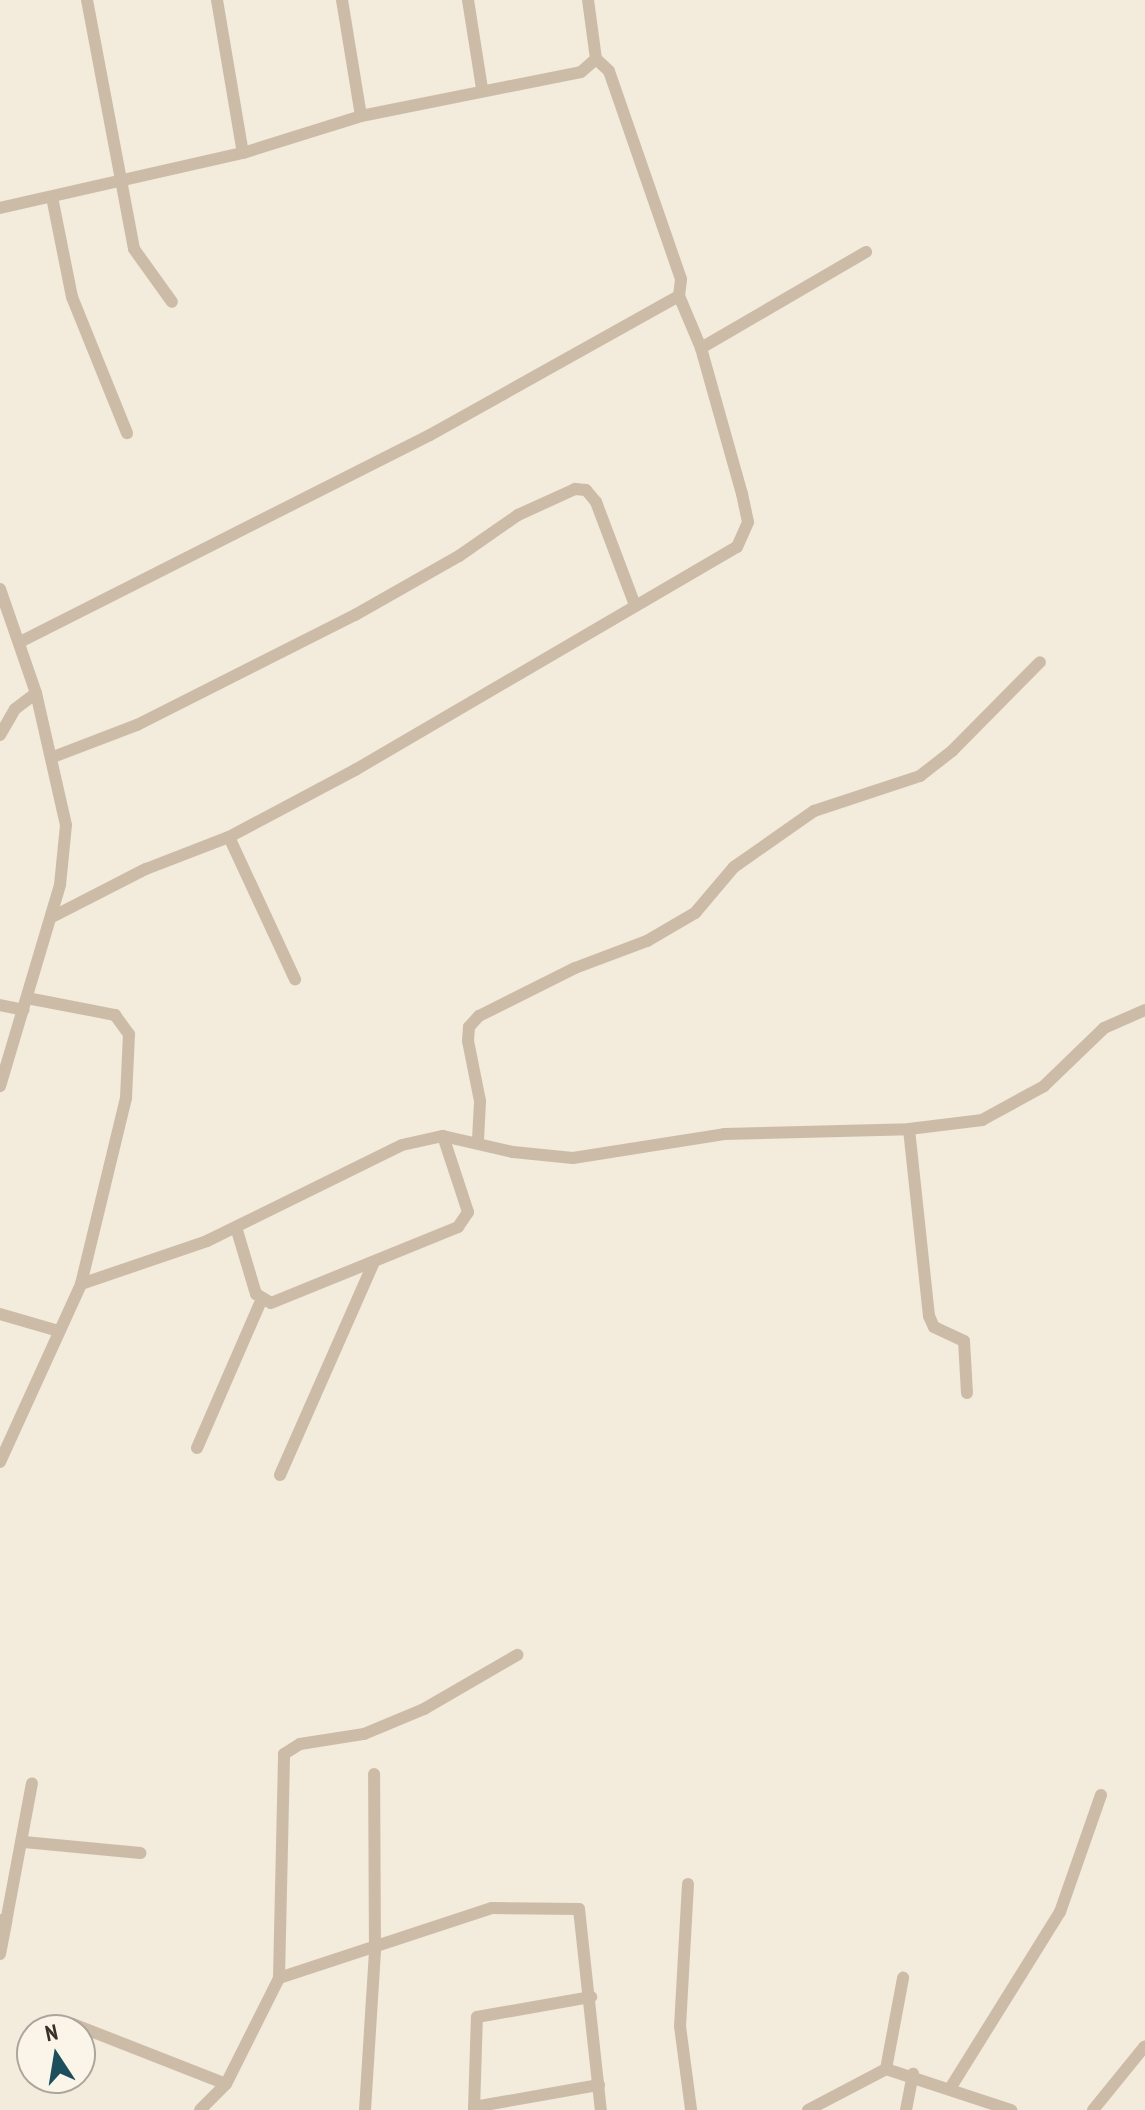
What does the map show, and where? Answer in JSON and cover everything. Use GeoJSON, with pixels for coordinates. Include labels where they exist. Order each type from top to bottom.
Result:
{"type":"FeatureCollection","features":[{"type":"Feature","properties":{"kind":"street"},"geometry":{"type":"LineString","coordinates":[[87,0],[118,180],[134,249],[172,302]]}},
{"type":"Feature","properties":{"kind":"street"},"geometry":{"type":"LineString","coordinates":[[217,0],[243,153]]}},
{"type":"Feature","properties":{"kind":"street"},"geometry":{"type":"LineString","coordinates":[[342,0],[361,116]]}},
{"type":"Feature","properties":{"kind":"street"},"geometry":{"type":"LineString","coordinates":[[468,0],[482,88]]}},
{"type":"Feature","properties":{"kind":"street"},"geometry":{"type":"LineString","coordinates":[[52,917],[146,869],[229,837],[355,770],[737,547],[748,522],[701,348],[679,296],[681,279],[609,71],[596,59],[588,0]]}},
{"type":"Feature","properties":{"kind":"street"},"geometry":{"type":"LineString","coordinates":[[0,208],[243,153],[361,116],[482,88],[581,72],[596,59]]}},
{"type":"Feature","properties":{"kind":"street"},"geometry":{"type":"LineString","coordinates":[[52,197],[72,297],[127,433]]}},
{"type":"Feature","properties":{"kind":"street"},"geometry":{"type":"LineString","coordinates":[[701,348],[866,252]]}},
{"type":"Feature","properties":{"kind":"street"},"geometry":{"type":"LineString","coordinates":[[20,642],[430,435],[679,296]]}},
{"type":"Feature","properties":{"kind":"street"},"geometry":{"type":"LineString","coordinates":[[53,757],[137,725],[355,615],[459,556],[518,515],[575,489],[586,490],[596,502],[635,605]]}},
{"type":"Feature","properties":{"kind":"street"},"geometry":{"type":"LineString","coordinates":[[0,589],[36,693],[66,825],[52,917],[0,1086]]}},
{"type":"Feature","properties":{"kind":"street"},"geometry":{"type":"LineString","coordinates":[[478,1140],[480,1101],[468,1041],[469,1027],[479,1016],[575,968],[647,941],[695,913],[734,867],[814,811],[920,776],[952,751],[1040,662]]}},
{"type":"Feature","properties":{"kind":"street"},"geometry":{"type":"LineString","coordinates":[[0,735],[15,709],[36,693]]}},
{"type":"Feature","properties":{"kind":"street"},"geometry":{"type":"LineString","coordinates":[[229,837],[295,979]]}},
{"type":"Feature","properties":{"kind":"street"},"geometry":{"type":"LineString","coordinates":[[0,1005],[25,1004],[115,1015],[129,1034],[126,1098],[81,1284],[0,1462]]}},
{"type":"Feature","properties":{"kind":"street"},"geometry":{"type":"LineString","coordinates":[[81,1284],[236,1227],[402,1145],[443,1136],[478,1140],[513,1152],[573,1158],[724,1134],[909,1129],[982,1120],[1044,1086],[1104,1028],[1145,1010]]}},
{"type":"Feature","properties":{"kind":"street"},"geometry":{"type":"LineString","coordinates":[[909,1129],[929,1316],[934,1327],[964,1341],[967,1393]]}},
{"type":"Feature","properties":{"kind":"street"},"geometry":{"type":"LineString","coordinates":[[261,1301],[271,1303],[466,1221],[468,1212],[443,1136]]}},
{"type":"Feature","properties":{"kind":"street"},"geometry":{"type":"LineString","coordinates":[[197,1448],[261,1301],[236,1227]]}},
{"type":"Feature","properties":{"kind":"street"},"geometry":{"type":"LineString","coordinates":[[280,1475],[374,1262]]}},
{"type":"Feature","properties":{"kind":"street"},"geometry":{"type":"LineString","coordinates":[[0,1314],[58,1331]]}},
{"type":"Feature","properties":{"kind":"street"},"geometry":{"type":"LineString","coordinates":[[200,2110],[226,2084],[279,1978],[284,1754],[300,1744],[364,1734],[424,1709],[517,1655]]}},
{"type":"Feature","properties":{"kind":"street"},"geometry":{"type":"LineString","coordinates":[[365,2110],[375,1950],[374,1774]]}},
{"type":"Feature","properties":{"kind":"street"},"geometry":{"type":"LineString","coordinates":[[0,1954],[3,1921],[24,1842],[32,1783]]}},
{"type":"Feature","properties":{"kind":"street"},"geometry":{"type":"LineString","coordinates":[[951,2087],[1060,1912],[1101,1795]]}},
{"type":"Feature","properties":{"kind":"street"},"geometry":{"type":"LineString","coordinates":[[24,1842],[140,1853]]}},
{"type":"Feature","properties":{"kind":"street"},"geometry":{"type":"LineString","coordinates":[[688,1884],[680,2026],[691,2110]]}},
{"type":"Feature","properties":{"kind":"street"},"geometry":{"type":"LineString","coordinates":[[279,1978],[375,1950],[492,1908],[579,1909],[601,2110]]}},
{"type":"Feature","properties":{"kind":"street"},"geometry":{"type":"LineString","coordinates":[[886,2069],[903,1978]]}},
{"type":"Feature","properties":{"kind":"street"},"geometry":{"type":"LineString","coordinates":[[591,1997],[477,2017],[474,2108],[599,2085]]}},
{"type":"Feature","properties":{"kind":"street"},"geometry":{"type":"LineString","coordinates":[[96,2033],[226,2084]]}},
{"type":"Feature","properties":{"kind":"street"},"geometry":{"type":"LineString","coordinates":[[1093,2110],[1145,2046]]}},
{"type":"Feature","properties":{"kind":"street"},"geometry":{"type":"LineString","coordinates":[[808,2110],[825,2106],[886,2069],[913,2074],[1011,2110]]}},
{"type":"Feature","properties":{"kind":"street"},"geometry":{"type":"LineString","coordinates":[[906,2110],[913,2074]]}}]}
